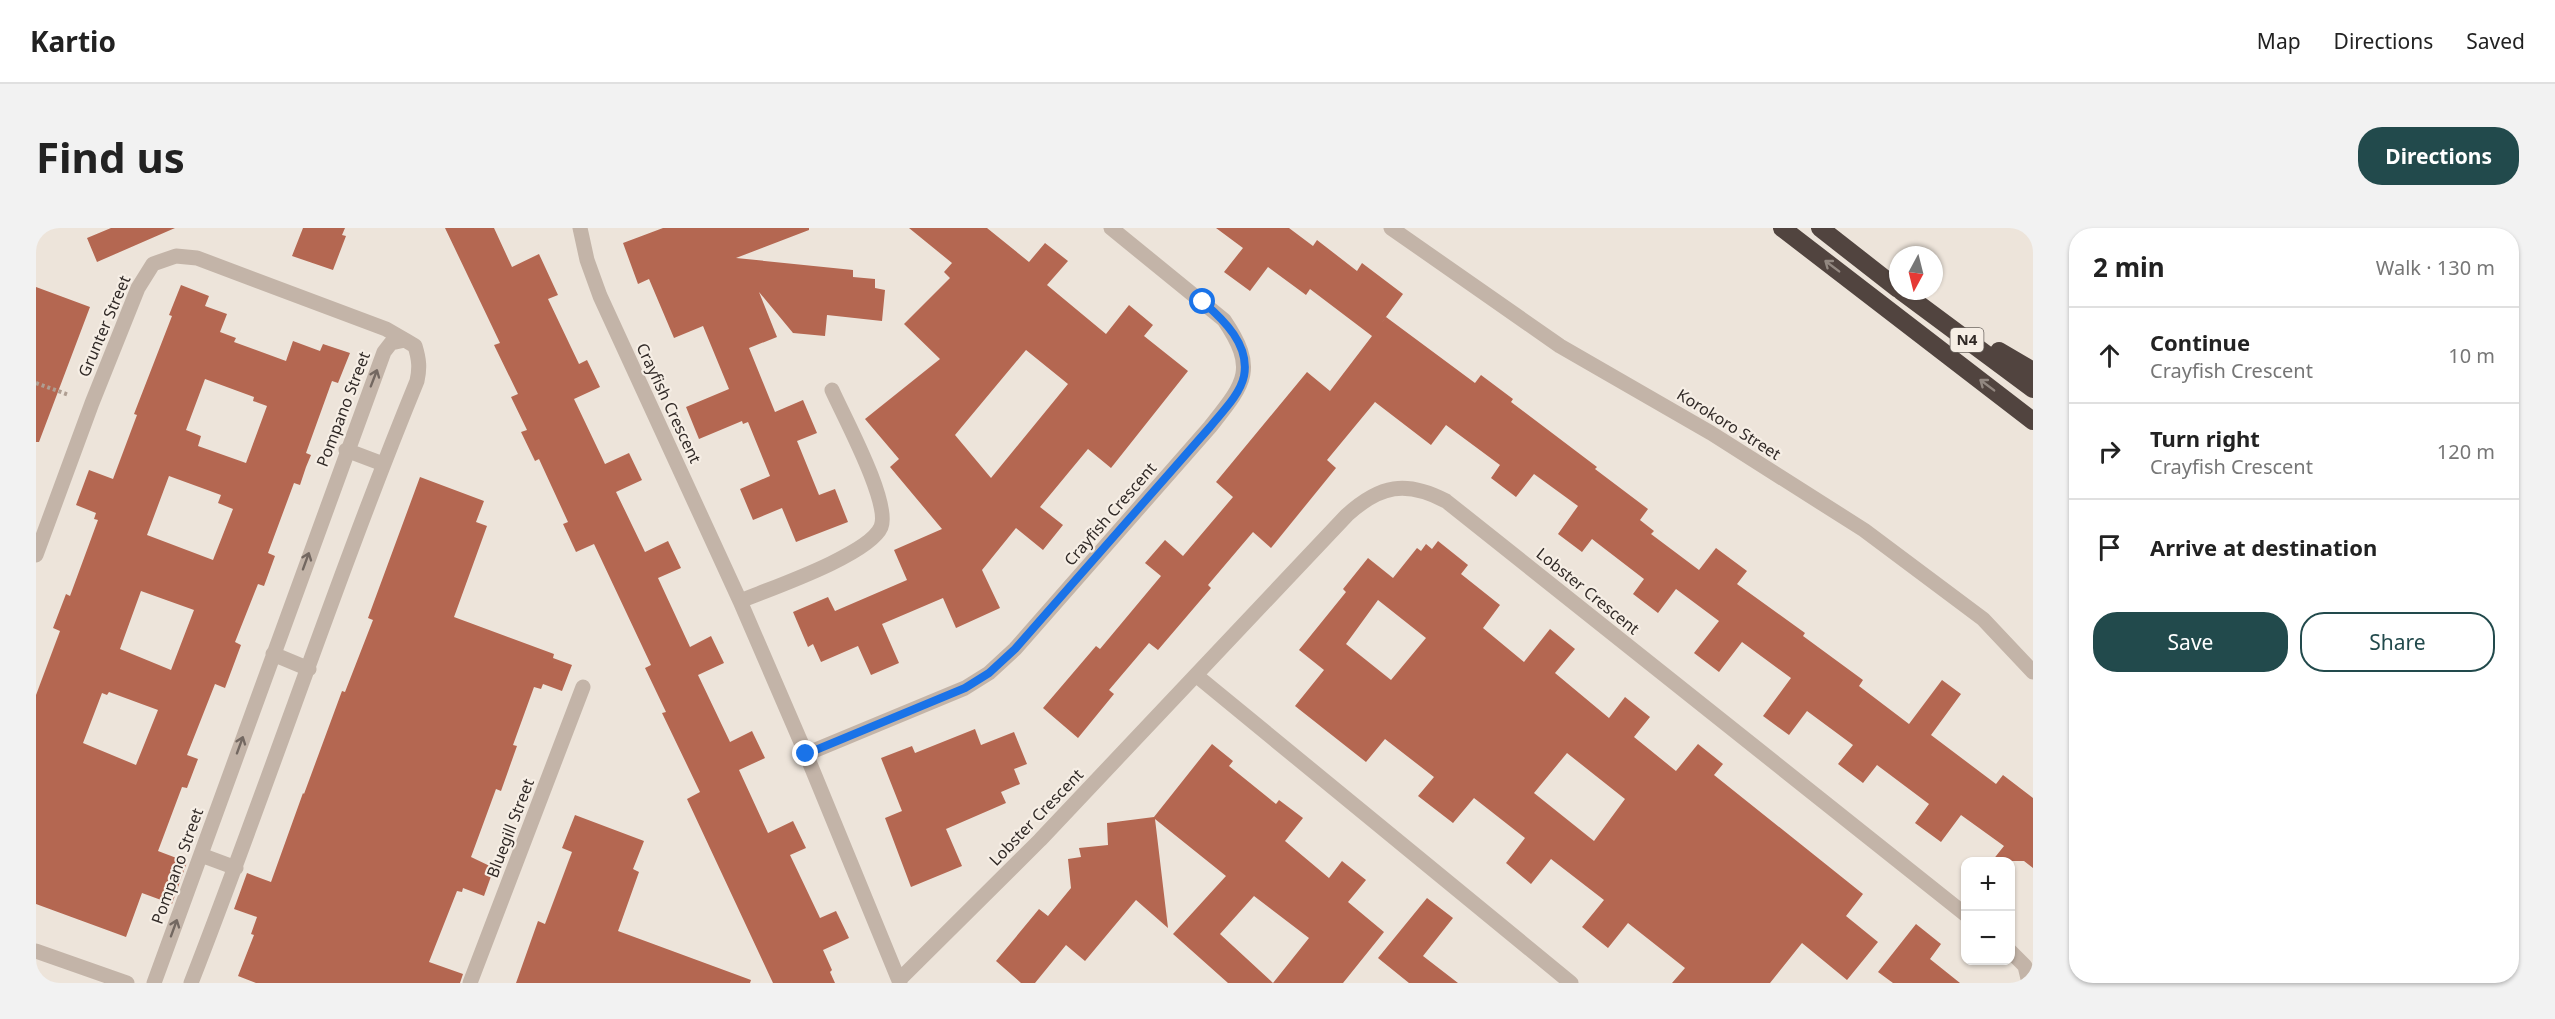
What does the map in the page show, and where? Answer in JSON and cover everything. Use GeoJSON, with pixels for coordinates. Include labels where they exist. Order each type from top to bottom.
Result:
{"type":"FeatureCollection","features":[{"type":"Feature","properties":{"kind":"highway"},"geometry":{"type":"LineString","coordinates":[[1782,228],[2033,421]]}},
{"type":"Feature","properties":{"kind":"highway","name":"N4"},"geometry":{"type":"LineString","coordinates":[[1820,228],[1889,281]]}},
{"type":"Feature","properties":{"kind":"highway","name":"N4"},"geometry":{"type":"LineString","coordinates":[[1913,300],[2033,389]]}},
{"type":"Feature","properties":{"kind":"highway"},"geometry":{"type":"LineString","coordinates":[[1916,300],[2033,371]]}},
{"type":"Feature","properties":{"kind":"street","name":"Crayfish Crescent"},"geometry":{"type":"LineString","coordinates":[[580,228],[587,260],[600,296],[740,601],[900,982]]}},
{"type":"Feature","properties":{"kind":"street","name":"Crayfish Crescent"},"geometry":{"type":"LineString","coordinates":[[806,754],[965,688],[989,673],[1015,649],[1210,427],[1231,400],[1244,378],[1244,358],[1235,337],[1224,320],[1111,228]]}},
{"type":"Feature","properties":{"kind":"street","name":"Korokoro Street"},"geometry":{"type":"LineString","coordinates":[[1391,228],[1560,346],[1711,433],[1864,530],[1983,619],[2033,672]]}},
{"type":"Feature","properties":{"kind":"street","name":"Grunter Street"},"geometry":{"type":"LineString","coordinates":[[36,555],[92,403],[146,274],[153,264],[176,256],[197,258],[386,329],[405,340]]}},
{"type":"Feature","properties":{"kind":"street"},"geometry":{"type":"LineString","coordinates":[[191,983],[236,868],[420,368],[416,346],[405,340]]}},
{"type":"Feature","properties":{"kind":"street","name":"Pompano Street"},"geometry":{"type":"LineString","coordinates":[[154,983],[346,450],[384,352],[391,343],[405,340]]}},
{"type":"Feature","properties":{"kind":"street"},"geometry":{"type":"LineString","coordinates":[[740,601],[846,556],[866,544],[881,527],[882,509],[877,488],[832,390]]}},
{"type":"Feature","properties":{"kind":"street"},"geometry":{"type":"LineString","coordinates":[[346,450],[383,464]]}},
{"type":"Feature","properties":{"kind":"street","name":"Lobster Crescent"},"geometry":{"type":"LineString","coordinates":[[900,982],[1040,840],[1363,500],[1390,488],[1429,492],[1446,501],[1961,912]]}},
{"type":"Feature","properties":{"kind":"street"},"geometry":{"type":"LineString","coordinates":[[273,654],[309,669]]}},
{"type":"Feature","properties":{"kind":"street"},"geometry":{"type":"LineString","coordinates":[[1197,676],[1571,983]]}},
{"type":"Feature","properties":{"kind":"street","name":"Bluegill Street"},"geometry":{"type":"LineString","coordinates":[[470,983],[583,687]]}},
{"type":"Feature","properties":{"kind":"street"},"geometry":{"type":"LineString","coordinates":[[201,855],[236,868]]}},
{"type":"Feature","properties":{"kind":"street"},"geometry":{"type":"LineString","coordinates":[[36,951],[127,983]]}},
{"type":"Feature","properties":{"kind":"street"},"geometry":{"type":"LineString","coordinates":[[2015,956],[2025,966],[2029,983]]}},
{"type":"Feature","properties":{"kind":"path"},"geometry":{"type":"LineString","coordinates":[[36,383],[92,403]]}},
{"type":"Feature","properties":{"kind":"building"},"geometry":{"type":"Polygon","coordinates":[[[111,228],[175,228],[97,262],[87,238],[111,228]]]}},
{"type":"Feature","properties":{"kind":"building"},"geometry":{"type":"Polygon","coordinates":[[[303,228],[345,228],[342,235],[346,236],[333,270],[292,256],[303,228]]]}},
{"type":"Feature","properties":{"kind":"building"},"geometry":{"type":"Polygon","coordinates":[[[445,228],[494,228],[512,267],[539,254],[558,295],[548,299],[579,364],[587,360],[600,387],[574,399],[605,464],[629,453],[642,480],[616,492],[645,552],[668,541],[681,568],[658,578],[690,647],[711,636],[724,663],[698,675],[730,742],[752,731],[765,758],[739,770],[768,833],[793,821],[806,848],[790,855],[820,918],[836,911],[849,938],[823,950],[835,983],[773,983],[687,799],[700,792],[662,713],[666,712],[645,668],[651,665],[594,544],[576,552],[563,524],[568,522],[539,459],[535,461],[521,432],[527,430],[511,397],[518,394],[494,345],[500,343],[445,228]]]}},
{"type":"Feature","properties":{"kind":"building"},"geometry":{"type":"Polygon","coordinates":[[[663,228],[809,228],[809,230],[736,258],[853,270],[853,277],[875,279],[875,288],[885,290],[882,321],[827,315],[825,336],[793,333],[759,292],[777,337],[749,348],[775,412],[803,400],[817,433],[797,441],[819,495],[835,489],[848,522],[796,542],[782,508],[753,520],[740,489],[770,476],[748,422],[743,424],[742,421],[699,439],[686,407],[729,389],[703,326],[674,338],[649,279],[638,284],[623,243],[663,228]]]}},
{"type":"Feature","properties":{"kind":"building"},"geometry":{"type":"Polygon","coordinates":[[[909,228],[987,228],[1029,262],[1045,243],[1068,261],[1047,285],[1106,334],[1129,305],[1153,325],[1144,336],[1188,371],[1111,468],[1088,449],[1040,507],[1063,525],[1043,550],[1016,528],[982,570],[1000,608],[956,628],[943,598],[882,624],[899,663],[871,675],[858,646],[821,662],[813,644],[808,647],[793,612],[828,597],[835,611],[907,580],[894,550],[942,529],[890,467],[899,459],[865,419],[940,359],[904,324],[950,278],[944,272],[952,263],[909,228]],[[1026,350],[955,435],[991,478],[1068,384],[1026,350]]]}},
{"type":"Feature","properties":{"kind":"building"},"geometry":{"type":"Polygon","coordinates":[[[1216,228],[1289,228],[1313,246],[1317,240],[1357,271],[1362,263],[1403,294],[1380,325],[1386,317],[1475,383],[1481,375],[1513,399],[1511,402],[1648,509],[1640,520],[1654,531],[1651,534],[1699,570],[1716,548],[1747,571],[1737,584],[1805,633],[1803,636],[1863,680],[1859,686],[1909,724],[1942,680],[1961,694],[1931,735],[1996,784],[2003,775],[2033,798],[2033,868],[2024,861],[2015,861],[2015,857],[1995,857],[2004,846],[1961,815],[1941,842],[1915,823],[1929,804],[1877,765],[1863,783],[1838,764],[1853,745],[1807,711],[1789,735],[1763,716],[1791,678],[1742,642],[1719,672],[1694,653],[1719,621],[1676,589],[1658,613],[1633,594],[1644,579],[1592,539],[1582,552],[1558,534],[1578,506],[1534,474],[1516,497],[1491,478],[1500,465],[1446,425],[1431,445],[1375,402],[1327,460],[1336,468],[1271,548],[1253,532],[1208,585],[1211,588],[1158,650],[1149,643],[1109,690],[1114,694],[1078,738],[1043,708],[1096,646],[1100,649],[1161,576],[1145,563],[1165,540],[1183,556],[1233,497],[1216,482],[1307,372],[1330,391],[1372,336],[1310,289],[1306,295],[1268,267],[1250,291],[1224,272],[1243,248],[1216,228]]]}},
{"type":"Feature","properties":{"kind":"building"},"geometry":{"type":"Polygon","coordinates":[[[181,285],[209,296],[205,306],[227,314],[220,332],[236,338],[234,342],[286,361],[293,341],[320,351],[323,344],[350,353],[338,383],[332,381],[306,453],[311,455],[300,485],[294,483],[268,553],[275,556],[264,586],[258,584],[235,642],[241,645],[225,688],[215,684],[187,755],[198,759],[187,788],[182,787],[158,851],[187,862],[172,904],[142,893],[126,937],[36,904],[36,695],[60,631],[53,628],[66,594],[70,596],[98,520],[94,519],[96,513],[76,505],[89,470],[113,479],[137,415],[134,414],[172,316],[169,315],[181,285]],[[205,379],[186,430],[201,436],[198,446],[246,463],[267,406],[253,401],[254,397],[205,379]],[[169,476],[147,535],[213,560],[233,509],[218,503],[221,495],[169,476]],[[141,591],[120,649],[171,670],[194,610],[141,591]],[[109,692],[107,695],[102,693],[83,743],[136,765],[158,710],[109,692]]]}},
{"type":"Feature","properties":{"kind":"building"},"geometry":{"type":"Polygon","coordinates":[[[36,287],[90,307],[39,442],[36,442],[36,287]]]}},
{"type":"Feature","properties":{"kind":"building"},"geometry":{"type":"Polygon","coordinates":[[[420,477],[484,501],[476,522],[487,526],[454,617],[554,654],[553,658],[572,665],[562,691],[543,684],[541,689],[534,687],[513,745],[517,746],[501,791],[496,789],[471,857],[494,868],[484,896],[463,888],[462,892],[457,891],[429,962],[463,974],[460,983],[256,983],[238,976],[254,935],[251,934],[257,917],[234,909],[247,873],[271,882],[342,691],[345,692],[373,620],[368,618],[420,477]]]}},
{"type":"Feature","properties":{"kind":"building"},"geometry":{"type":"Polygon","coordinates":[[[1438,541],[1468,565],[1461,574],[1500,605],[1483,628],[1524,662],[1550,629],[1575,649],[1555,673],[1609,718],[1625,697],[1650,717],[1634,737],[1676,771],[1698,744],[1723,764],[1714,775],[1863,894],[1846,916],[1878,942],[1847,980],[1802,943],[1770,983],[1672,983],[1685,968],[1628,923],[1608,948],[1582,927],[1604,900],[1551,859],[1531,884],[1506,863],[1525,838],[1474,798],[1453,823],[1418,796],[1434,777],[1385,739],[1366,762],[1295,706],[1324,670],[1299,650],[1346,592],[1343,589],[1368,558],[1393,578],[1417,548],[1421,551],[1426,544],[1432,549],[1438,541]],[[1378,600],[1346,644],[1391,680],[1426,638],[1378,600]],[[1567,753],[1534,793],[1594,841],[1625,799],[1567,753]]]}},
{"type":"Feature","properties":{"kind":"building"},"geometry":{"type":"Polygon","coordinates":[[[975,729],[981,745],[1014,732],[1027,764],[1014,769],[1020,784],[1001,792],[1006,803],[946,829],[962,866],[911,887],[885,818],[902,811],[881,758],[912,746],[915,753],[975,729]]]}},
{"type":"Feature","properties":{"kind":"building"},"geometry":{"type":"Polygon","coordinates":[[[1212,744],[1233,761],[1229,766],[1276,804],[1279,800],[1303,818],[1285,841],[1329,878],[1342,861],[1366,880],[1348,902],[1384,932],[1343,983],[1273,983],[1228,983],[1173,934],[1226,876],[1155,819],[1168,928],[1136,900],[1085,961],[1066,945],[1035,983],[1021,983],[996,961],[1039,909],[1048,916],[1071,888],[1068,859],[1081,857],[1079,848],[1108,845],[1107,823],[1154,817],[1212,744]],[[1254,896],[1220,934],[1273,983],[1309,938],[1254,896]]]}},
{"type":"Feature","properties":{"kind":"building"},"geometry":{"type":"Polygon","coordinates":[[[575,815],[644,841],[633,869],[639,872],[618,931],[751,980],[750,983],[516,983],[538,921],[545,924],[572,852],[562,848],[575,815]]]}},
{"type":"Feature","properties":{"kind":"building"},"geometry":{"type":"Polygon","coordinates":[[[1427,898],[1453,918],[1423,956],[1458,983],[1409,983],[1378,958],[1427,898]]]}},
{"type":"Feature","properties":{"kind":"building"},"geometry":{"type":"Polygon","coordinates":[[[1916,924],[1941,944],[1930,959],[1960,983],[1893,983],[1878,972],[1916,924]]]}},
{"type":"Feature","properties":{"kind":"route"},"geometry":{"type":"LineString","coordinates":[[806,754],[965,688],[989,673],[1015,649],[1210,427],[1231,400],[1244,378],[1244,358],[1235,337],[1224,320],[1203,302]]}}]}
